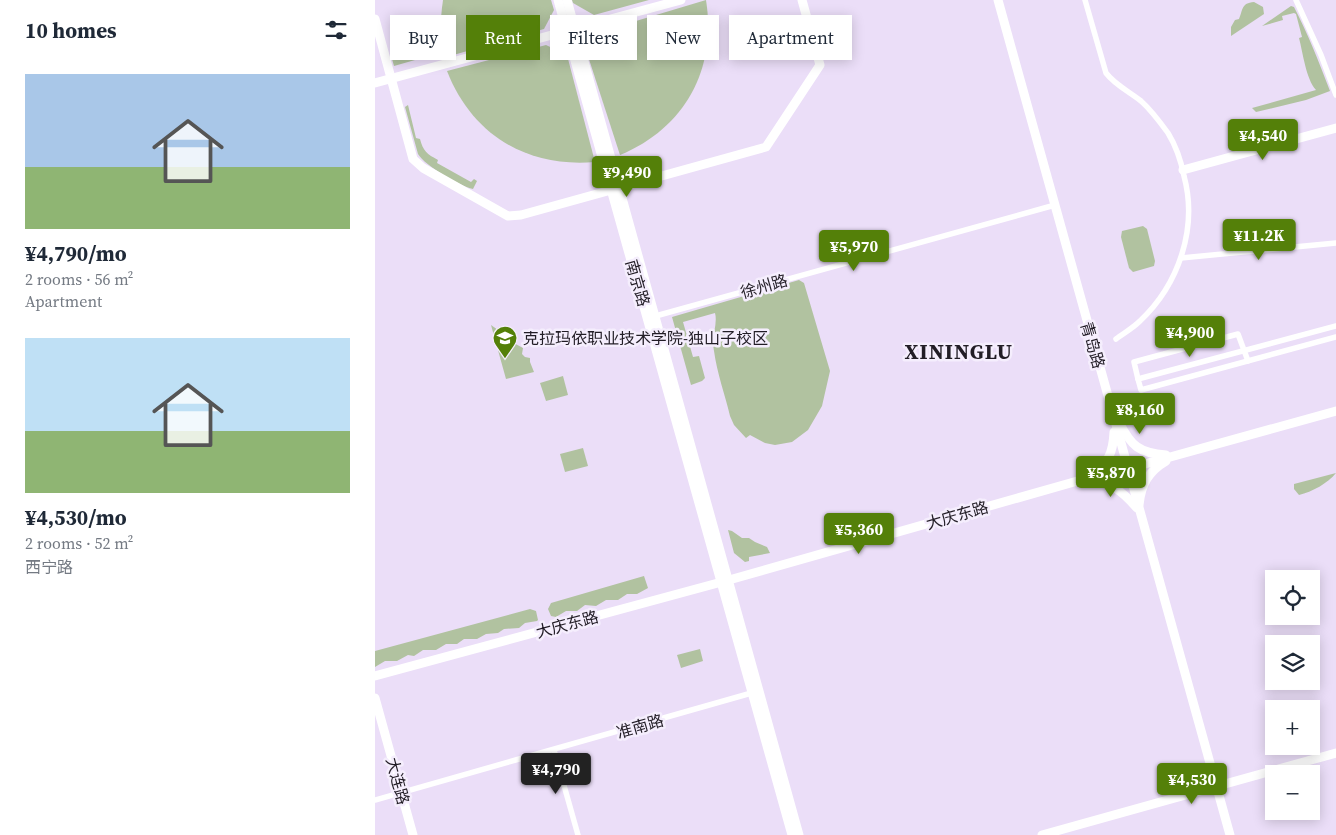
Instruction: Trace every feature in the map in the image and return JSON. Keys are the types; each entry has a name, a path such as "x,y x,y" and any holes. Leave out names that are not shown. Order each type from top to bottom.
{"street":[{"name":"南京路","path":"558,0 564,15"},
{"name":"南京路","path":"567,0 569,15"},
{"path":"626,15 681,0"},
{"path":"375,19 413,159 423,168 508,216 521,215 766,147 820,65 802,0"},
{"name":"青岛路","path":"998,0 1230,835"},
{"path":"1085,0 1106,73 1111,79 1142,102 1169,134 1183,170 1189,202 1189,222 1185,245 1168,286 1139,322 1116,339"},
{"path":"1296,0 1321,55 1336,95"},
{"path":"375,83 550,36"},
{"name":"南京路","path":"579,60 727,583 733,624 756,692"},
{"path":"1183,170 1336,128"},
{"name":"徐州路","path":"652,317 1055,205"},
{"path":"1181,258 1336,243"},
{"path":"1138,379 1336,326"},
{"path":"1315,331 1317,342"},
{"path":"1247,361 1245,350 1238,334 1133,362 1141,390 1336,337"},
{"path":"1187,366 1190,376"},
{"path":"1111,409 1129,440 1136,447 1156,454 1175,456"},
{"path":"1088,478 1107,461 1112,453 1115,430 1111,409"},
{"name":"大庆东路","path":"375,676 727,583 1088,478 1175,456 1336,410"},
{"path":"1139,510 1140,498 1148,476 1155,468 1175,456"},
{"path":"1088,478 1115,486 1139,510"},
{"path":"727,583 792,835"},
{"path":"756,692 799,835"},
{"name":"准南路","path":"375,800 756,692"},
{"name":"大连路","path":"375,698 413,835"},
{"path":"554,750 578,835"},
{"path":"1042,835 1336,753"}],"green space":[{"path":"443,0 551,0 554,10 544,29 540,30 540,15 466,15 466,51 456,54 456,15 441,15"},
{"path":"572,0 649,0 594,15 573,3"},
{"path":"706,0 707,15 656,15"},
{"path":"1254,2 1263,7 1264,14 1231,36 1231,27 1235,20 1239,19 1245,5"},
{"path":"1291,6 1294,7 1304,27 1330,91 1306,100 1256,112 1252,108 1316,90 1305,66 1299,38 1302,37 1296,14 1282,16 1283,20 1262,26"},
{"path":"647,18 647,60 704,60 701,72 679,112 662,129 643,143 620,155 589,60 637,60 637,21"},
{"path":"546,45 550,47 550,60 568,60 595,162 570,162 547,159 525,153 505,143 487,130 471,113 458,94 447,71 489,60 540,60 540,47"},
{"path":"392,60 415,60 394,66"},
{"path":"408,105 416,138 420,139 424,149 438,160 437,163 471,182 474,179 477,181 473,189 443,175 418,154 405,107"},
{"path":"1143,226 1147,229 1155,261 1154,266 1133,272 1129,268 1121,237 1122,231"},
{"path":"799,280 804,283 830,371 822,406 808,430 792,442 775,445 765,443 750,435 746,438 734,425 715,359 713,346 716,322 715,313 683,322 693,357 699,356 705,378 691,385 672,317"},
{"path":"491,325 498,330 497,334 500,338 511,339 512,342 523,348 522,354 530,358 534,372 506,379"},
{"path":"563,376 568,395 546,401 540,383"},
{"path":"583,448 588,466 565,472 560,454"},
{"path":"1336,473 1324,484 1309,492 1299,495 1294,489 1294,484"},
{"path":"728,530 742,538 749,538 767,547 770,553 749,557 749,561 745,562 734,553"},
{"path":"644,576 648,588 637,594 627,594 618,600 606,600 596,606 585,605 577,611 566,611 556,617 551,616 548,609 551,603"},
{"path":"530,609 536,611 538,620 525,623 519,628 504,629 498,633 486,634 477,639 464,639 457,644 446,644 436,650 423,650 414,656 408,655 397,661 385,661 375,667 375,651"},
{"path":"700,649 703,661 681,668 677,655"}],"place":[{"name":"克拉玛依职业技术学院-独山子校区","path":"505,359"}],"district":[{"name":"XININGLU","path":"959,352"}]}
